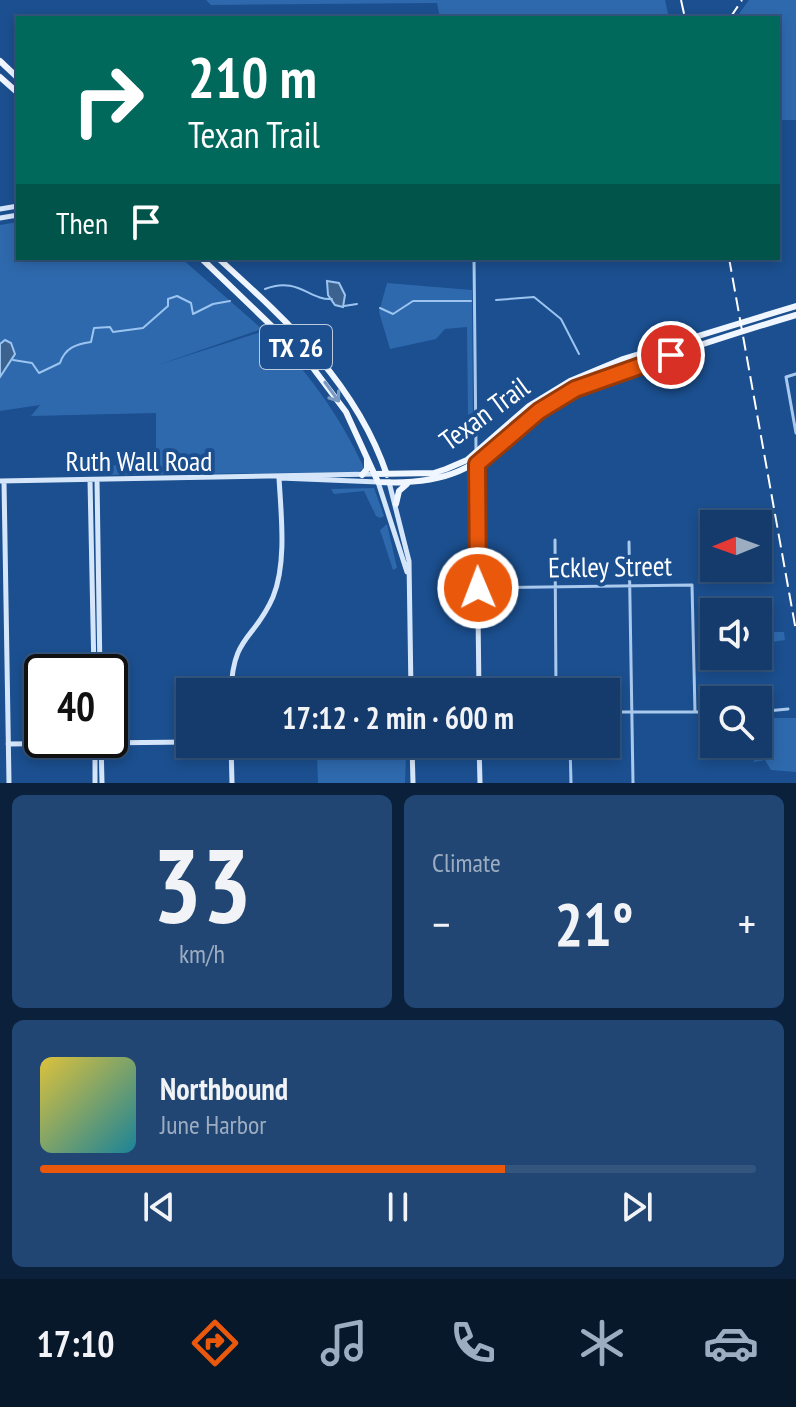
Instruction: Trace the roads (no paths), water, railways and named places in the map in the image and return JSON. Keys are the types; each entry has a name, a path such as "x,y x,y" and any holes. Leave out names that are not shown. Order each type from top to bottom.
{"main road":[{"path":"0,61 16,76"},
{"path":"0,77 16,91"},
{"name":"TX 26","path":"203,260 307,360 346,412 377,478"},
{"name":"TX 26","path":"220,260 292,326 324,361 348,395 379,454 389,468 400,474"},
{"path":"220,276 228,268"},
{"name":"Texan Trail","path":"377,478 386,474 434,473 476,453 529,406 570,381 623,359 796,306"},
{"name":"Texan Trail","path":"377,478 410,483 452,476 477,464 539,411 575,389 796,315"},
{"path":"570,381 575,389"},
{"path":"362,475 367,469 367,452"},
{"name":"TX 26","path":"379,454 389,482"},
{"path":"396,504 400,489 410,483"}],"street":[{"path":"474,260 479,678"},
{"path":"796,374 786,374 796,432"},
{"name":"Ruth Wall Road","path":"279,478 362,475 377,478"},
{"path":"233,678 237,650 269,604 276,586 279,478"},
{"path":"377,478 408,572"},
{"name":"Ruth Wall Road","path":"2,481 377,478"},
{"path":"94,480 97,654"},
{"path":"2,481 9,783"},
{"path":"389,482 405,537 411,678"},
{"path":"555,540 556,678"},
{"path":"629,542 633,783"},
{"name":"Eckley Street","path":"478,588 693,586 695,712"},
{"path":"772,711 788,709"},
{"path":"620,712 700,712"},
{"path":"128,741 176,742"},
{"path":"8,744 24,743"},
{"path":"95,783 97,758"},
{"path":"100,758 102,783"},
{"path":"231,758 232,783"},
{"path":"412,758 413,783"},
{"path":"479,758 480,783"},
{"path":"570,758 571,783"},
{"path":"0,772 8,772"}],"waterway":[{"path":"265,289 286,285 332,299"},
{"path":"13,360 32,363 39,373 60,363 72,348 91,342 94,328 110,327 113,332 143,328 168,306 168,299 177,296 191,303 193,314 213,304 230,301"},
{"path":"496,300 534,297 561,319 579,354"},
{"path":"380,308 393,314 413,301 471,301"},
{"path":"344,306 357,304"}],"railway":[{"path":"681,0 685,16"},
{"path":"731,16 742,0"},
{"path":"729,260 796,631"}]}
